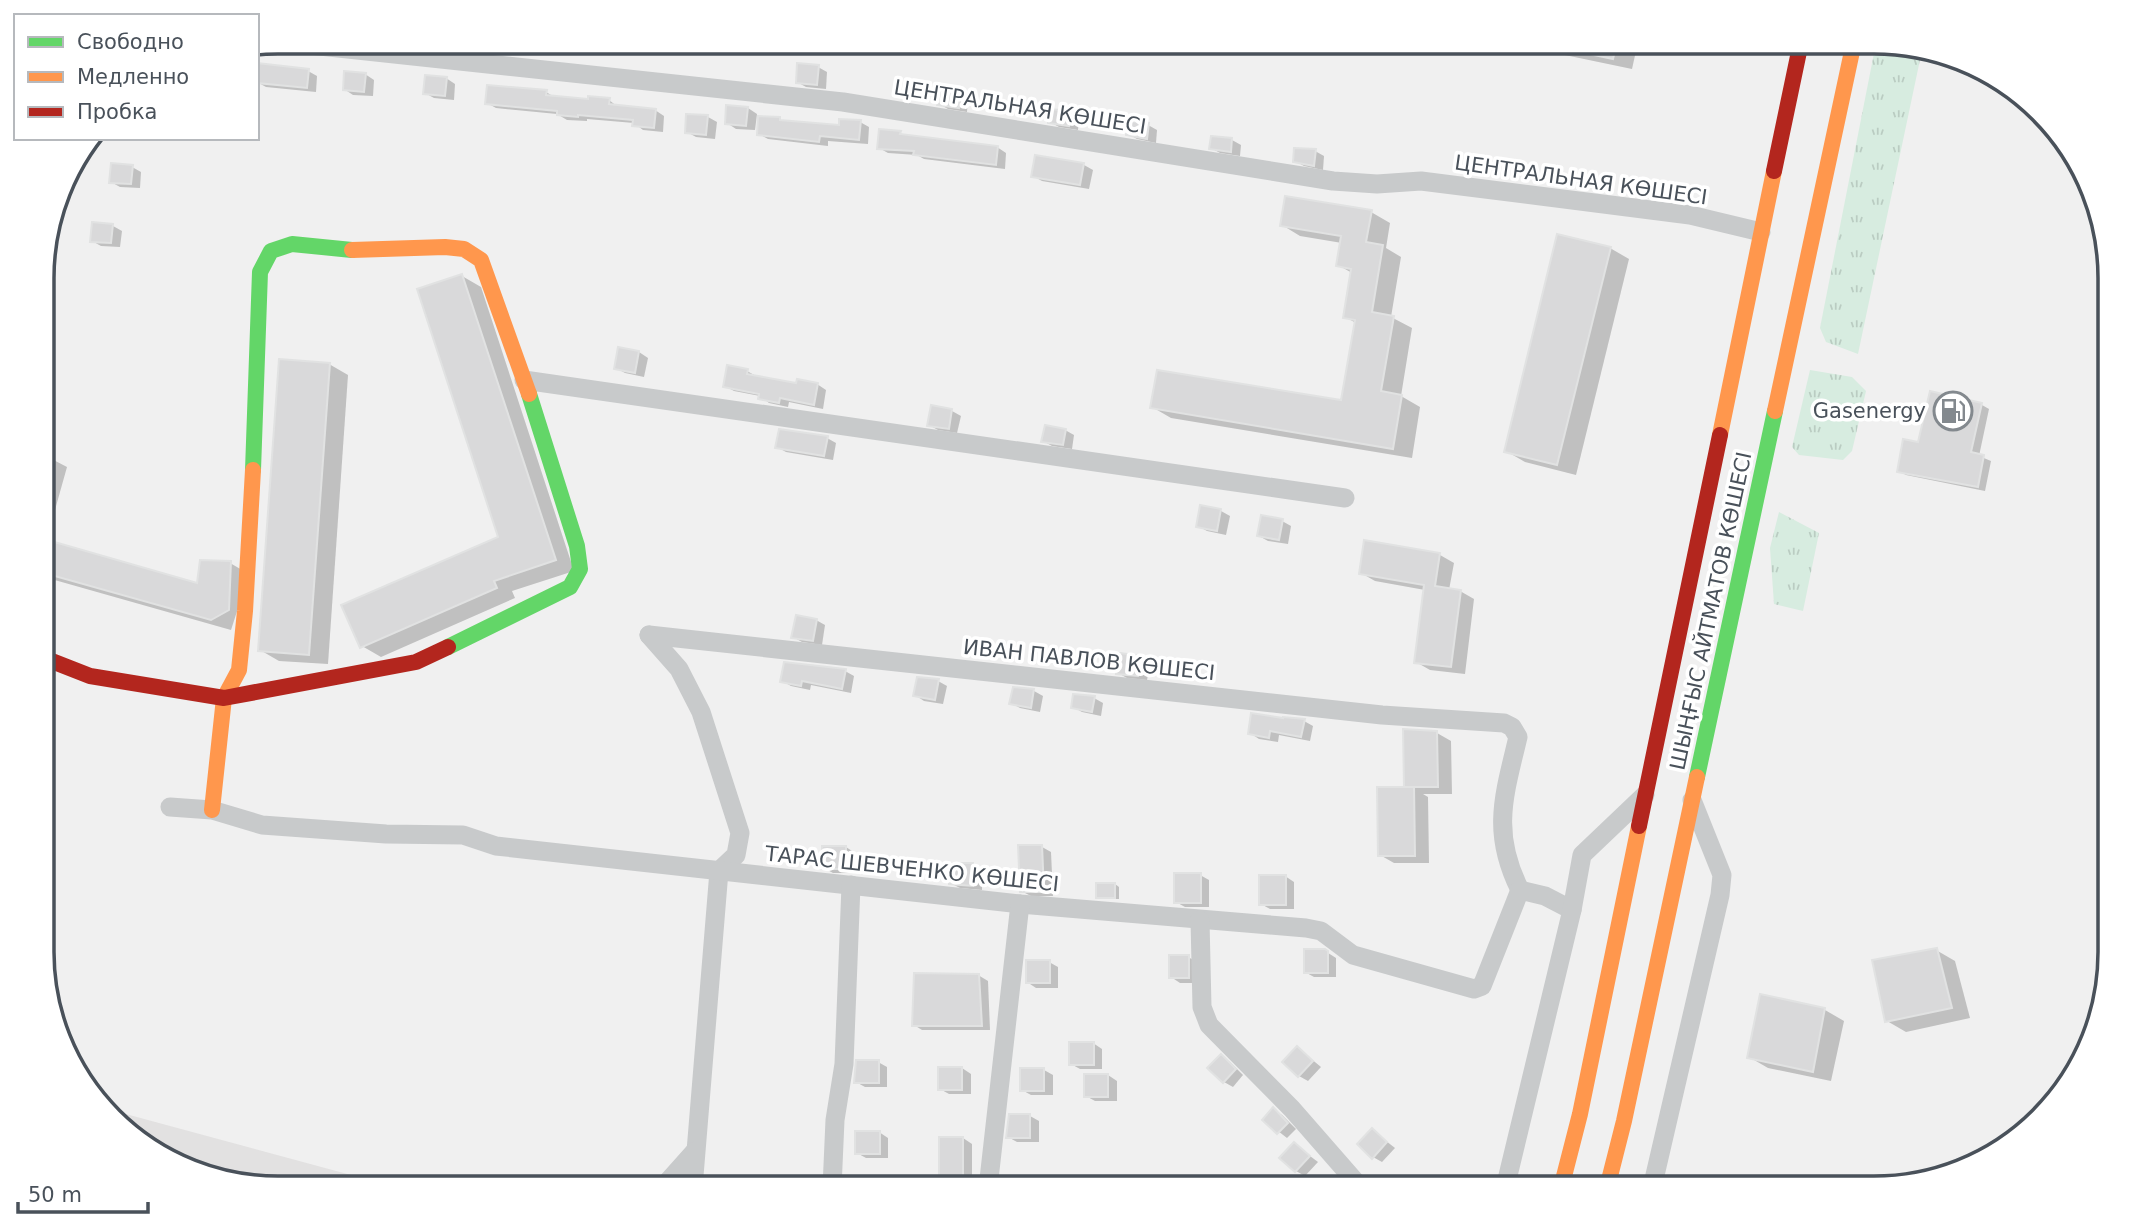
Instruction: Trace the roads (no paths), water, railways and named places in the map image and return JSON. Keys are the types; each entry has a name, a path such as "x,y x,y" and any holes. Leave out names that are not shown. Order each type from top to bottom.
{"main road":[{"name":"ШЫҢҒЫС АЙТМАТОВ КӨШЕСІ","path":"1565,1175 1580,1114 1798,54"},
{"name":"ШЫҢҒЫС АЙТМАТОВ КӨШЕСІ","path":"1610,1175 1851,54"},
{"path":"54,663 90,676 224,698 416,662 570,587 580,569 577,546 524,380 481,260 464,249 445,247 340,250 292,244 271,251 260,272 258,369 245,611 239,670 224,698 212,810"}],"street":[{"name":"ЦЕНТРАЛЬНАЯ КӨШЕСІ","path":"403,55 843,102 1333,181 1377,184 1421,181 1690,215 1761,232"},
{"path":"524,380 1345,498"},
{"name":"ИВАН ПАВЛОВ КӨШЕСІ","path":"719,871 736,855 740,833 701,712 679,669 649,635 1382,715 1504,723 1512,727 1518,737 1502,805 1503,843 1508,867 1520,890"},
{"path":"1508,1175 1572,910 1582,855 1645,795"},
{"path":"1655,1175 1720,895 1722,875 1692,800"},
{"name":"ТАРАС ШЕВЧЕНКО КӨШЕСІ","path":"170,807 212,810 262,825 386,834 463,835 496,846 719,871 1020,904 1306,928 1321,932 1353,955 1474,989 1482,986 1520,890"},
{"path":"694,1176 719,871"},
{"path":"833,1176 835,1120 844,1064 851,885"},
{"path":"1520,890 1545,896 1572,910"},
{"path":"989,1176 1020,904"},
{"path":"1200,920 1202,1007 1209,1025 1293,1109 1351,1175"},
{"path":"673,1176 695,1151"}],"place":[{"name":"Gasenergy","path":"1953,411"}]}
